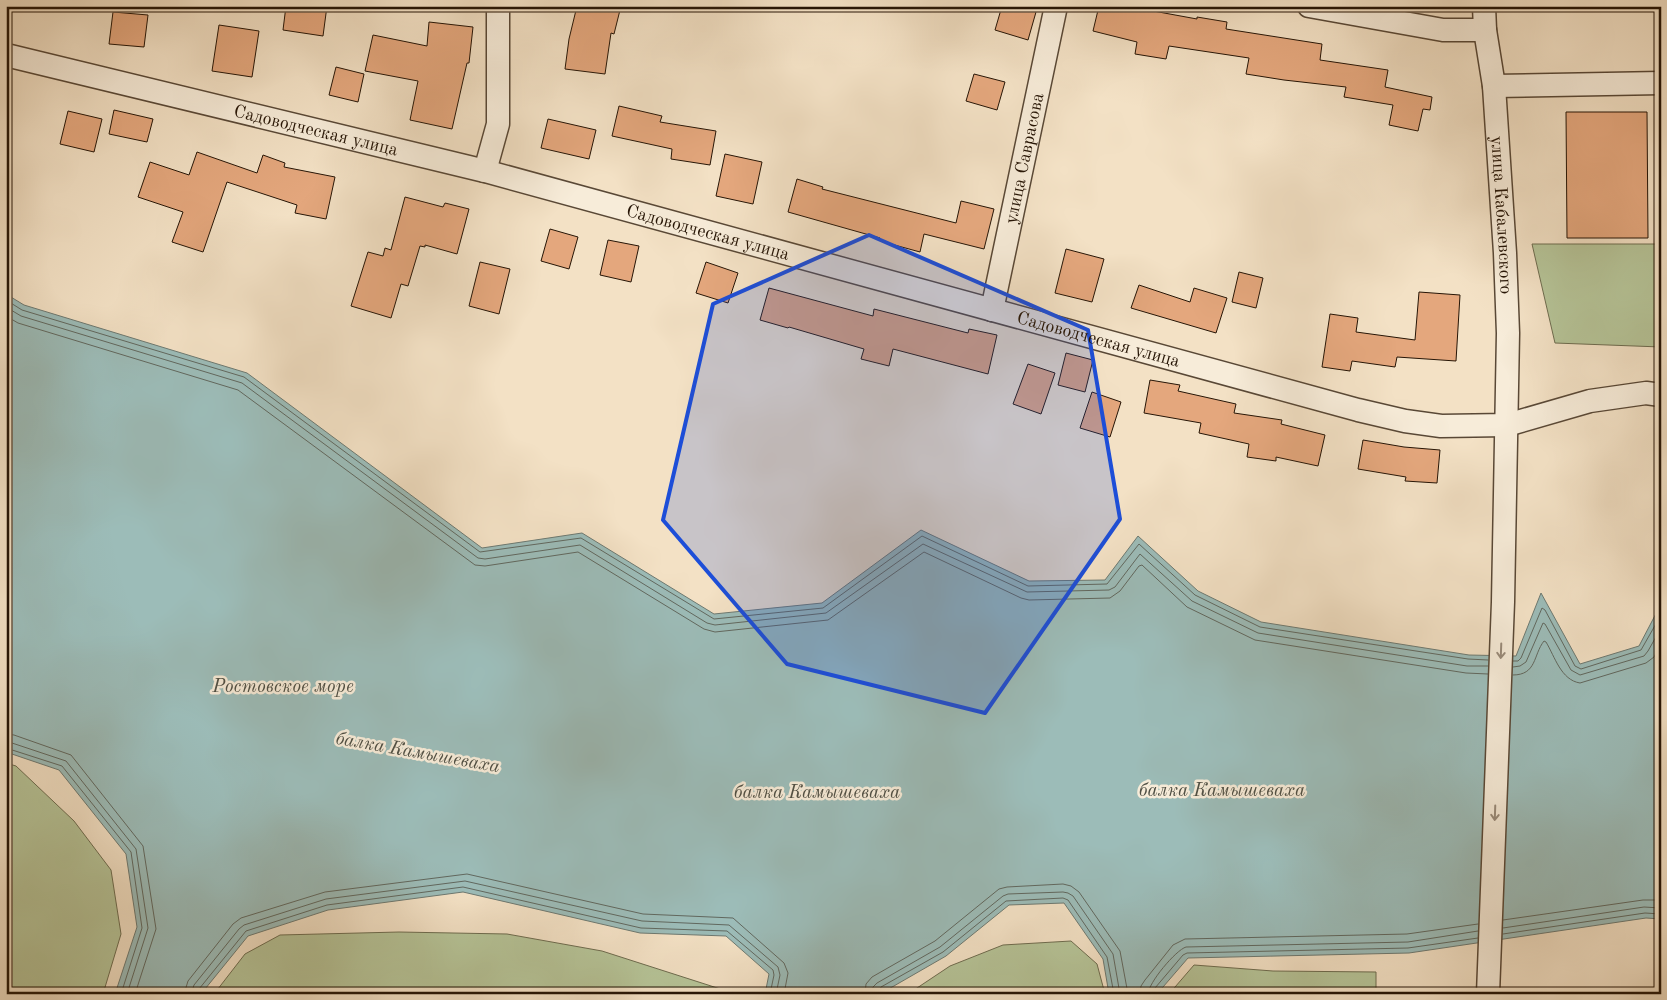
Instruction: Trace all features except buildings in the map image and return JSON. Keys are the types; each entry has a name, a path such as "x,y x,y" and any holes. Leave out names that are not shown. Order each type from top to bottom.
{"street":[{"path":"485,171 498,124 498,6"},
{"name":"улица Саврасова","path":"992,310 1056,6"},
{"path":"1309,6 1443,30 1486,30"},
{"name":"улица Кабалевского","path":"1484,6 1494,86 1508,323 1503,602 1488,990"},
{"name":"Садоводческая улица","path":"6,55 485,171 1358,410 1405,421 1441,426 1507,425 1590,401 1646,393 1661,395"},
{"path":"1494,86 1517,84 1661,83"}],"highlighted area":[{"path":"869,235 1088,330 1120,519 985,713 787,664 663,520 713,304"}],"green space":[{"path":"1532,244 1661,244 1661,347 1555,343"},
{"path":"6,763 16,766 74,821 111,870 121,934 103,994 6,994"},
{"path":"399,932 507,934 602,951 736,994 214,994 245,954 280,935"},
{"path":"1071,941 1097,964 1105,994 908,994 950,966 1003,945"},
{"path":"1194,965 1273,971 1376,972 1376,994 1169,994"}],"water":[{"name":"Ростовское море","path":"6,294 24,305 247,373 482,548 582,533 714,614 822,603 921,530 1029,581 1105,580 1138,536 1198,591 1261,622 1469,655 1516,656 1541,593 1580,664 1639,646 1661,604 1661,919 1646,918 1409,953 1188,958 1157,994 1109,994 1103,959 1064,903 1009,905 946,956 880,994 765,994 769,974 726,936 640,933 463,892 328,910 248,936 201,994 115,994 137,927 126,854 59,770 6,752"}],"water label":[{"name":"балка Камышеваха","path":"418,751"},
{"name":"балка Камышеваха","path":"1222,789"},
{"name":"балка Камышеваха","path":"817,791"}]}
